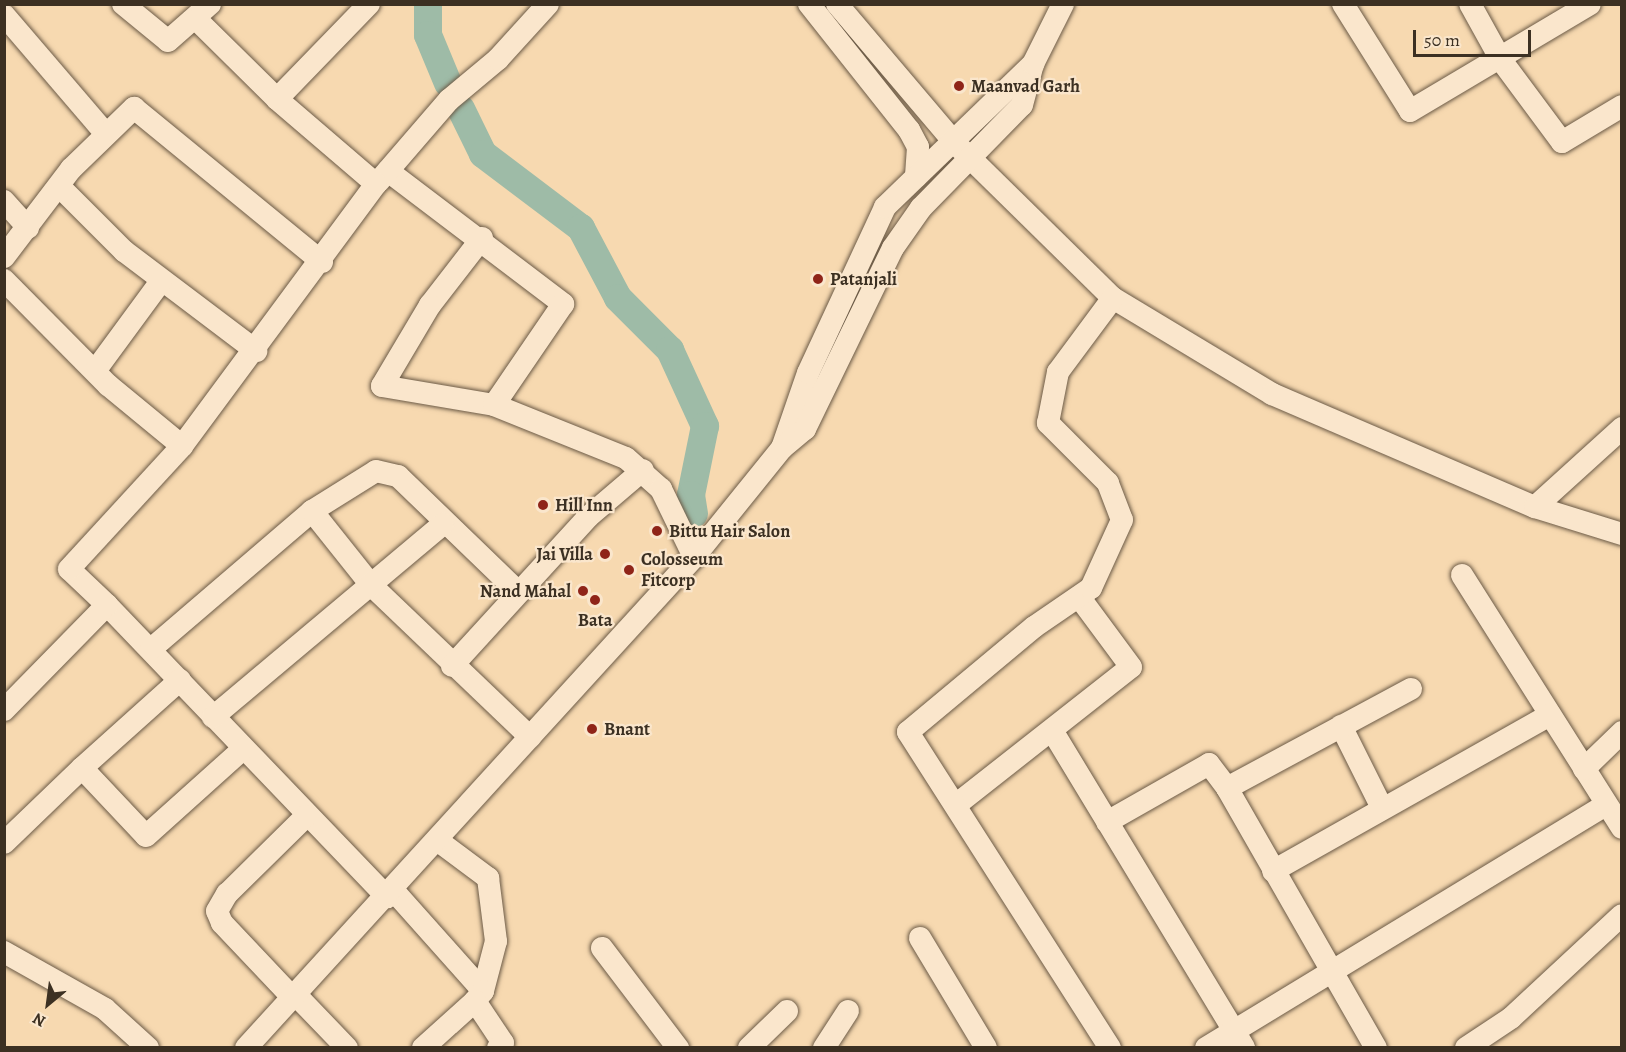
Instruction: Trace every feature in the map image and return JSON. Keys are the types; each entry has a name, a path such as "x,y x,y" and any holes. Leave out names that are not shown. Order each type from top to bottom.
{"street":[{"path":"123,4 163,40 176,38 203,12 277,99 382,178 482,238 563,304 494,405"},
{"path":"277,99 369,4"},
{"path":"503,1046 479,996 390,893 306,816 152,649 69,569 182,446 256,351 382,178 449,100 498,59 548,4"},
{"path":"809,4 909,130 918,147 916,177"},
{"path":"837,4 955,143 1113,298 1272,394 1535,507 1622,534"},
{"path":"246,1047 390,893 694,557 782,448 810,421 880,271 908,225 1022,105 1033,64 1063,4"},
{"path":"1343,4 1410,111 1501,60 1590,4"},
{"path":"1470,4 1501,60 1562,142 1622,106"},
{"path":"4,15 105,133"},
{"path":"782,448 808,373 877,220 916,177 955,143 1033,64"},
{"path":"4,257 62,189 71,170 105,133 126,111 141,110 187,154 322,262"},
{"path":"62,189 107,237 161,281 256,351"},
{"path":"4,201 28,228"},
{"path":"482,238 419,321 382,386 494,405 615,452 643,471 664,495 694,557"},
{"path":"4,280 95,371 182,446"},
{"path":"95,371 161,281"},
{"path":"1110,1047 957,804 908,732 1034,627 1080,598 1091,588 1122,520 1107,483 1048,423 1058,372 1113,298"},
{"path":"1535,507 1622,428"},
{"path":"152,649 312,512 384,471 402,480 443,524 518,592"},
{"path":"452,666 588,517 643,471"},
{"path":"312,512 371,585 452,666 530,737"},
{"path":"213,717 443,524"},
{"path":"1462,575 1622,828"},
{"path":"957,804 1053,732 1131,667 1080,598"},
{"path":"4,710 107,605"},
{"path":"4,843 82,768 180,680"},
{"path":"1227,788 1412,689"},
{"path":"1273,871 1550,715"},
{"path":"1341,726 1382,808"},
{"path":"1053,732 1238,1039"},
{"path":"1584,769 1622,732"},
{"path":"82,768 146,836 243,749"},
{"path":"1107,822 1209,764 1227,788 1376,1047"},
{"path":"1206,1047 1238,1039 1334,973 1606,805"},
{"path":"306,816 227,894 217,911 222,923 347,1047"},
{"path":"423,1047 479,996 496,941 488,878 437,840"},
{"path":"1466,1047 1510,1018 1622,915"},
{"path":"920,938 986,1047"},
{"path":"602,948 678,1047"},
{"path":"4,952 105,1009 148,1047"},
{"path":"749,1047 788,1011"},
{"path":"824,1047 848,1011"}],"waterway":[{"path":"428,4 428,35 448,83"},
{"path":"461,109 483,154 581,228 618,298 670,350 705,426 691,495 694,514"}],"place":[{"name":"Maanvad Garh","path":"959,86"},
{"name":"Patanjali","path":"818,279"},
{"name":"Hill Inn","path":"543,505"},
{"name":"Bittu Hair Salon","path":"657,531"},
{"name":"Jai Villa","path":"605,554"},
{"name":"Colosseum Fitcorp","path":"629,570"},
{"name":"Nand Mahal","path":"583,591"},
{"name":"Bata","path":"595,600"},
{"name":"Bnant","path":"592,729"}]}
